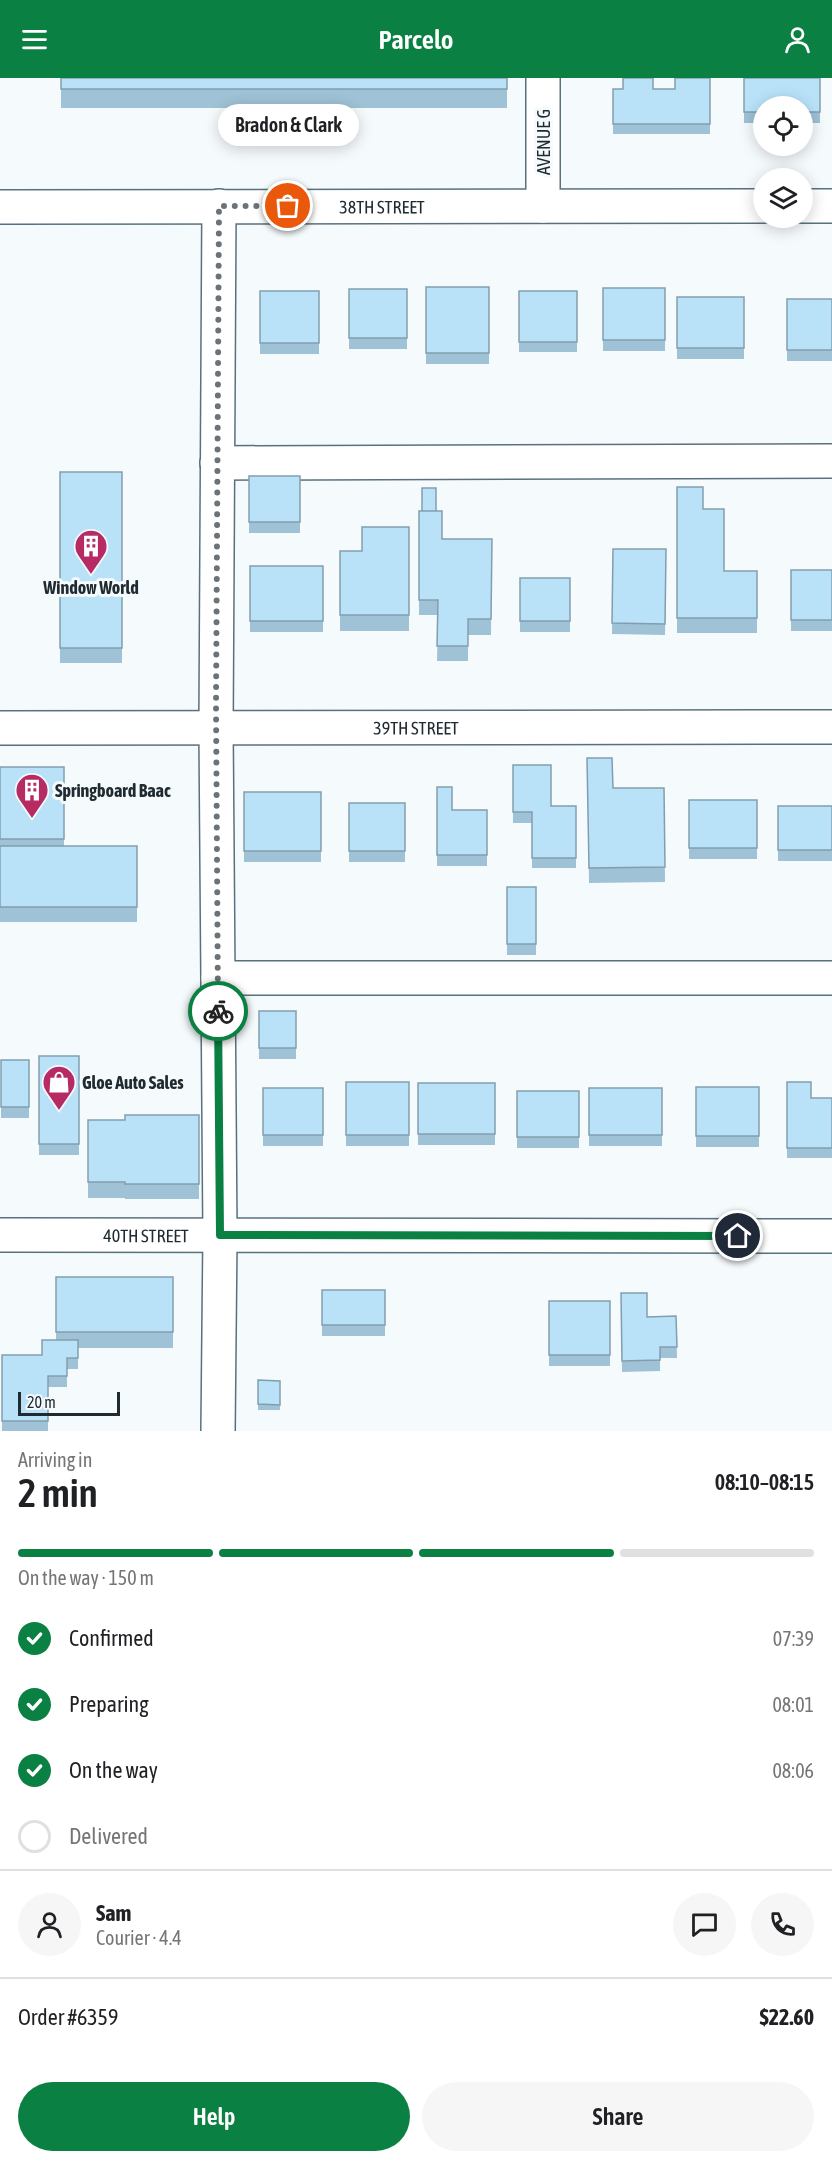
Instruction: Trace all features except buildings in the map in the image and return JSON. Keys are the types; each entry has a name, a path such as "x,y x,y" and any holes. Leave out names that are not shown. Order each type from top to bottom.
{"street":[{"name":"AVENUE G","path":"543,78 543,206"},
{"path":"218,1431 220,1235 216,728 219,206"},
{"name":"38TH STREET","path":"0,207 753,206"},
{"path":"813,206 832,206"},
{"path":"217,463 832,461"},
{"name":"39TH STREET","path":"0,728 832,727"},
{"path":"218,978 832,978"},
{"name":"40TH STREET","path":"0,1235 832,1236"}],"way so far":[{"path":"218,1011 216,706 219,206 288,206"}],"place":[{"name":"Bradon & Clark","path":"288,206"},
{"name":"Window World","path":"91,575"},
{"name":"Springboard Baac","path":"32,819"},
{"name":"Gloe Auto Sales","path":"59,1111"}],"route":[{"path":"218,1011 220,1235 738,1236"}]}
